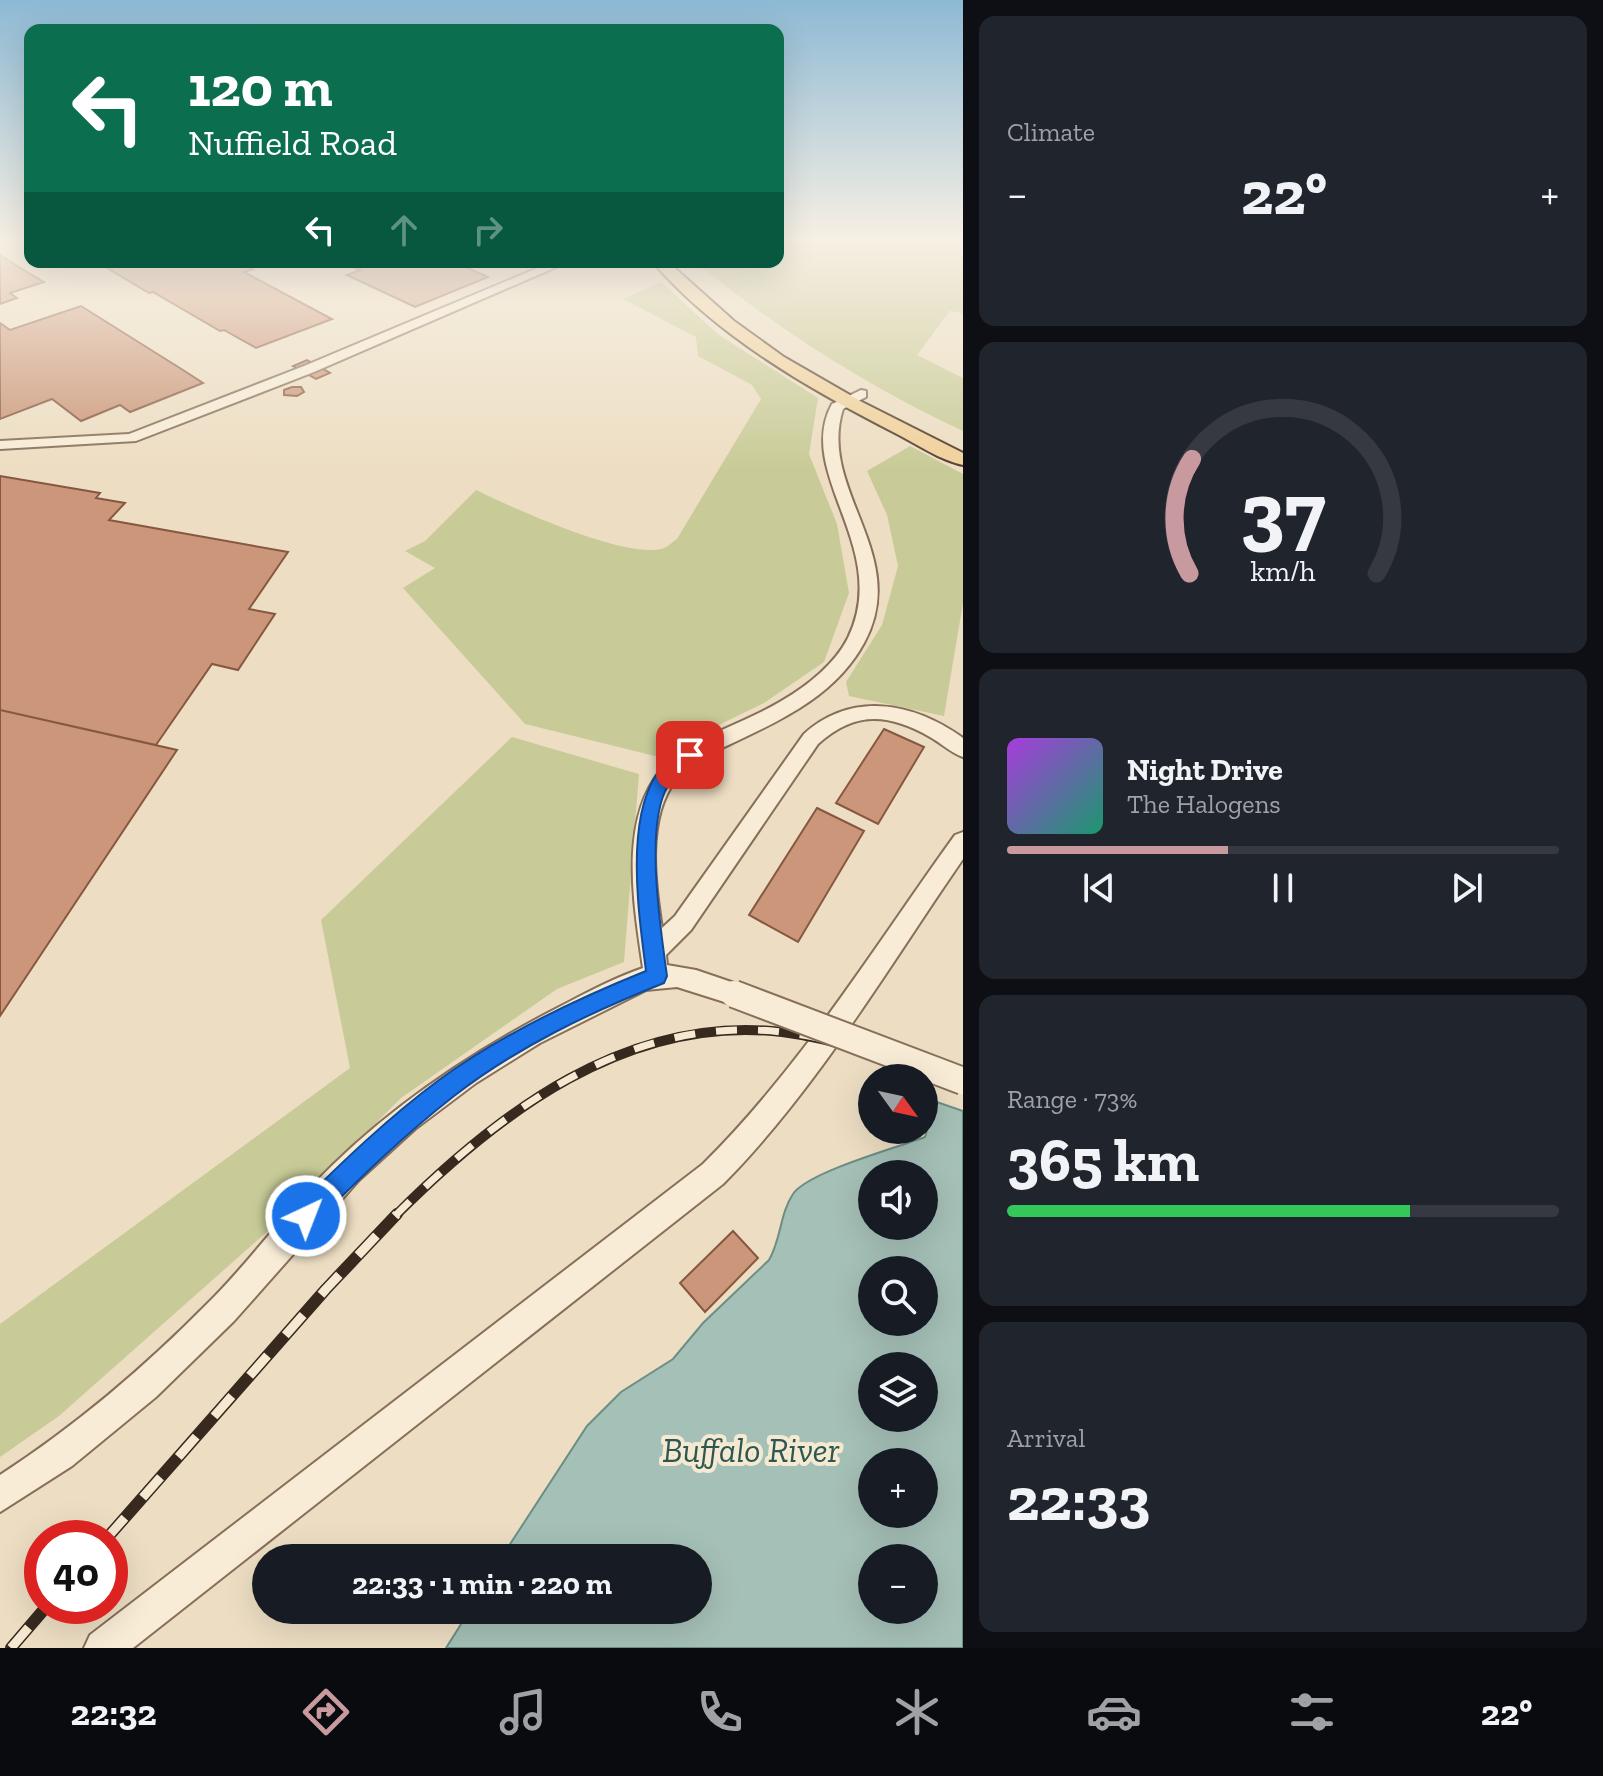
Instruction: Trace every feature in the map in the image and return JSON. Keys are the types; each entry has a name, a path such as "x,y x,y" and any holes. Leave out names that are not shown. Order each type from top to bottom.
{"main road":[{"path":"723,316 754,343 963,460"},
{"path":"745,316 853,397"},
{"path":"896,420 963,444"}],"street":[{"path":"0,445 131,438 309,369 435,316"},
{"path":"655,964 646,895 645,854 652,804 658,786 674,766 690,755 746,731 800,700 839,665 860,633 868,599 867,564 829,445 834,413 853,397"},
{"path":"0,1495 33,1474 154,1377 223,1310 322,1197 428,1103 543,1028 597,1000 655,964 801,752 835,720 847,715 877,713 898,716 931,727 963,749"},
{"path":"103,1648 713,1174 747,1140 805,1066 963,841"},
{"path":"655,964 675,976 734,994 963,1081"}],"green space":[{"path":"655,316 698,316 719,335 818,398 809,454 837,524 849,593 824,662 764,703 655,756 525,724 403,588 435,568 405,551 425,541 476,490 568,530 621,546 661,549 677,539 761,399 752,385 698,356 696,337"},
{"path":"767,316 946,316 917,355 963,378 963,431 892,395 824,355"},
{"path":"910,446 963,474 963,603 944,716 849,696 846,682 882,625 898,566 887,515 867,471"},
{"path":"512,737 639,774 624,962 557,989 401,1098 269,1230 59,1416 0,1457 0,1324 350,1068 321,920"}],"water":[{"name":"Buffalo River","path":"938,1102 963,1111 963,1648 446,1648 461,1624 712,1624 712,1544 510,1544 587,1426 621,1392 673,1359 703,1323 769,1260 793,1194 816,1177 834,1169 858,1160 904,1144 938,1144"}],"building":[{"path":"52,316 97,316 203,383 130,412 120,405 81,421 52,399 0,419 0,323 10,330"},
{"path":"194,316 326,316 332,319 256,348 224,330 220,331"},
{"path":"307,360 330,373 316,379 293,366"},
{"path":"301,387 304,392 297,396 284,395 284,390"},
{"path":"0,476 100,493 96,498 125,503 109,520 288,552 249,609 275,614 238,670 212,664 156,745 0,710"},
{"path":"0,710 177,750 0,1016"},
{"path":"884,729 924,747 878,824 836,803"},
{"path":"817,808 864,831 798,942 749,915"},
{"path":"733,1231 758,1258 705,1312 680,1283"}],"railway":[{"path":"396,1215 477,1141 522,1108 569,1079 619,1055 671,1039 725,1031 782,1032 874,1053 963,1085"},
{"path":"123,1520 326,1289 396,1215"},
{"path":"11,1648 32,1624"}],"route":[{"path":"306,1216 362,1158 448,1087 543,1028 597,1000 657,976 646,895 648,826 658,786 674,766 690,755"}]}
